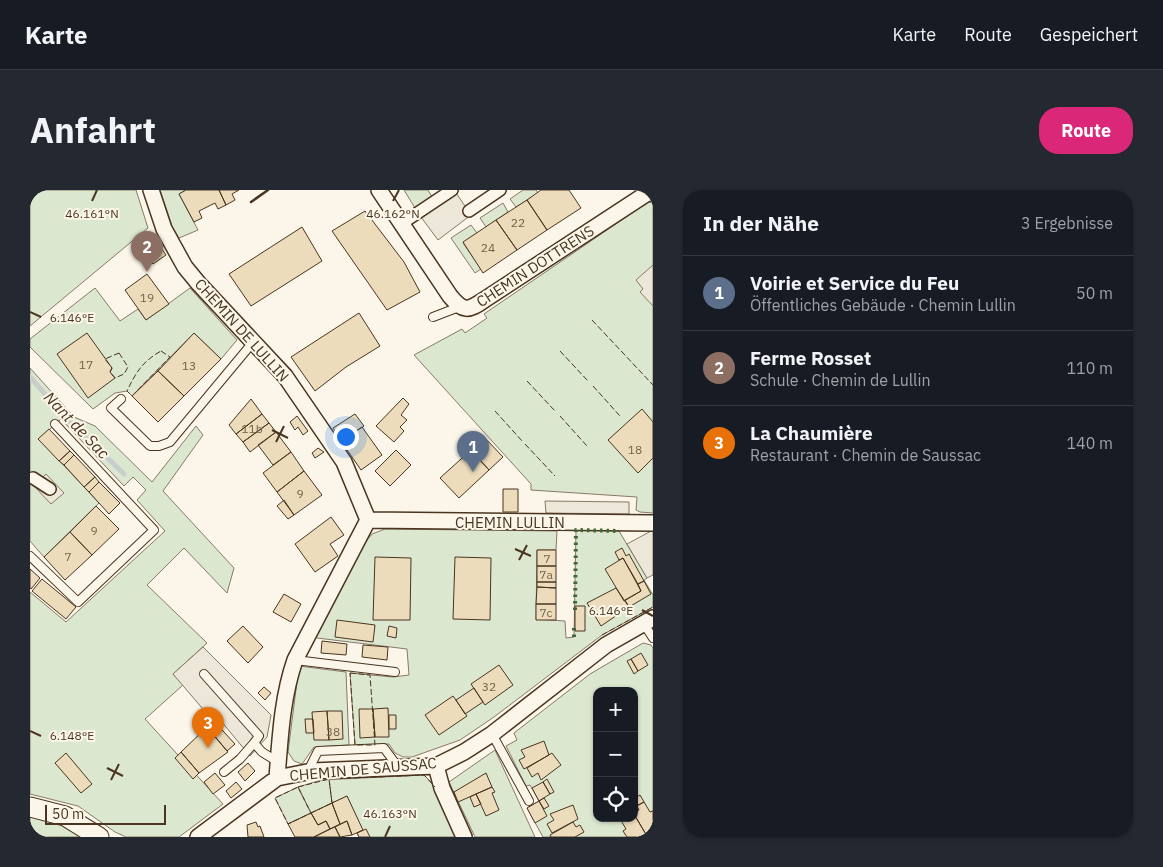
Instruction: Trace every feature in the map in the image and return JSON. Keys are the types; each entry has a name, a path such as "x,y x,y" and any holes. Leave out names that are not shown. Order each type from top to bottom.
{"street":[{"name":"CHEMIN DE LULLIN","path":"151,190 164,229 186,267 198,284 254,341 285,376 344,462 368,520"},
{"name":"CHEMIN DOTTRENS","path":"380,190 401,224 459,307 466,308 475,306 646,194 653,192"},
{"path":"401,224 452,190"},
{"path":"469,211 500,190"},
{"path":"31,478 50,488"},
{"path":"277,778 290,675 295,660 368,520"},
{"name":"CHEMIN LULLIN","path":"368,520 653,523"},
{"name":"CHEMIN DE SAUSSAC","path":"198,837 277,778 312,771 436,766 464,752 492,734 600,649 648,621"},
{"path":"436,766 442,788 464,837"},
{"path":"30,807 65,816 98,837"}],"lane":[{"path":"433,316 459,307"},
{"path":"120,399 111,408 150,446 159,446 170,442 254,341"},
{"path":"30,556 78,602 154,530 55,424"},
{"path":"648,621 653,638"},
{"path":"295,660 395,672"},
{"path":"204,674 258,736 240,759 224,772"},
{"path":"492,734 529,802"},
{"path":"254,743 262,752 278,762"}],"green space":[{"path":"30,190 136,190 148,228 30,326"},
{"path":"160,190 186,190 179,194 198,230 179,238 172,226"},
{"path":"404,190 428,190 432,197 415,208"},
{"path":"523,190 536,190 538,193 516,207 510,199"},
{"path":"648,202 653,203 653,513 636,510 637,497 531,490 531,484 414,355 462,329 465,333 487,318 484,314"},
{"path":"503,203 508,212 486,227 480,218"},
{"path":"471,225 477,233 463,243 481,269 475,273 451,238"},
{"path":"95,288 120,321 138,309 146,320 190,288 237,340 221,359 194,333 132,396 127,391 115,393 93,409 30,347 30,339"},
{"path":"30,368 74,417 95,426 152,482 196,426 203,435 163,491 234,568 227,593 184,548 147,585 207,643 173,674 183,685 145,719 223,804 179,837 126,837 115,832 78,806 30,794 30,592 66,622 165,531 137,500 146,490 133,477 124,486 61,419 39,439 99,503 44,557 30,541"},
{"path":"385,529 557,531 556,550 537,550 536,619 565,621 566,638 574,637 576,530 619,531 647,578 644,580 653,595 653,607 602,635 494,717 460,740 412,757 403,757 395,753 389,744 355,745 350,673 393,677 409,675 407,649 317,638 314,635 363,545 372,534"},
{"path":"643,643 651,645 653,648 653,837 543,837 527,808 539,801 530,785 526,786 506,746 517,740 514,733 590,674"},
{"path":"299,666 346,672 349,745 314,747 302,764 294,761 288,752"},
{"path":"495,750 535,837 475,837 449,782"},
{"path":"424,775 434,785 458,837 359,837 357,833 362,830 347,796 288,824 275,798 298,787 321,780"},
{"path":"30,817 58,823 83,837 30,837"}],"shaded area":[{"path":"454,190 471,215 438,240 418,213"},
{"path":"653,265 653,306 640,292 643,289 636,280"},
{"path":"46,474 64,493 51,504 34,486"},
{"path":"545,501 629,502 629,514 546,513"},
{"path":"653,530 653,575 647,578 627,544"},
{"path":"203,647 271,715 267,737 250,756 216,715 208,715 173,674"}],"building":[{"path":"186,190 219,190 226,205 218,209 215,203 199,211 202,218 194,222 179,194"},
{"path":"219,190 239,190 232,194 235,200 226,205"},
{"path":"541,190 569,190 581,208 547,230 527,200"},
{"path":"527,200 547,230 517,250 496,220"},
{"path":"365,211 404,262 420,292 387,310 332,231"},
{"path":"496,220 517,250 483,273 463,242"},
{"path":"302,227 322,261 251,306 229,274"},
{"path":"157,242 166,255 153,264 144,251"},
{"path":"147,274 169,304 146,320 125,290"},
{"path":"359,313 380,346 346,367 315,391 291,357"},
{"path":"87,333 112,368 110,372 115,378 88,398 57,354"},
{"path":"194,333 221,359 184,396 158,371"},
{"path":"158,371 184,396 158,422 132,396"},
{"path":"403,398 409,404 401,415 407,420 400,427 404,431 394,442 376,426"},
{"path":"251,399 262,414 236,434 229,425"},
{"path":"642,409 653,422 653,458 638,473 608,440"},
{"path":"262,414 269,423 243,442 236,434"},
{"path":"355,414 364,426 341,441 333,428"},
{"path":"297,416 308,431 303,435 298,427 295,430 290,422"},
{"path":"269,423 276,432 250,452 243,442"},
{"path":"362,427 382,455 361,470 341,441"},
{"path":"49,429 70,451 59,461 38,439"},
{"path":"276,432 291,452 273,465 258,445"},
{"path":"484,437 503,457 489,470 471,450"},
{"path":"318,448 324,452 315,458 312,453"},
{"path":"396,450 411,465 390,486 375,471"},
{"path":"471,450 489,470 459,498 440,478"},
{"path":"70,451 74,455 64,465 59,461"},
{"path":"291,452 304,471 277,492 263,473"},
{"path":"74,455 95,477 84,487 64,465"},
{"path":"304,471 322,495 294,515 277,492"},
{"path":"95,477 99,482 89,492 84,487"},
{"path":"99,482 120,503 109,514 89,492"},
{"path":"503,489 518,489 518,512 503,512"},
{"path":"284,500 294,515 288,519 277,506"},
{"path":"96,506 119,529 92,555 70,532"},
{"path":"331,517 344,535 330,544 338,556 315,572 295,544"},
{"path":"70,532 92,555 65,580 44,557"},
{"path":"622,548 626,556 629,554 644,581 638,584 623,558 619,560 615,552"},
{"path":"537,550 556,550 556,566 537,566"},
{"path":"375,557 411,558 410,620 373,620"},
{"path":"455,557 491,558 490,620 453,619"},
{"path":"623,558 641,591 624,601 605,569"},
{"path":"537,566 556,566 556,582 537,582"},
{"path":"30,569 40,578 31,589 30,588"},
{"path":"42,579 76,607 66,619 32,591"},
{"path":"644,581 651,594 629,607 625,600 641,591 638,584"},
{"path":"537,582 556,582 556,588 537,587"},
{"path":"537,587 556,588 556,604 536,604"},
{"path":"616,588 629,607 601,626 587,603"},
{"path":"284,594 301,604 291,622 273,612"},
{"path":"536,604 556,604 556,620 536,620"},
{"path":"575,606 585,606 585,631 575,631"},
{"path":"337,620 375,625 373,642 335,637"},
{"path":"243,626 263,647 248,663 227,641"},
{"path":"389,626 397,628 396,638 387,636"},
{"path":"322,641 347,644 346,655 321,653"},
{"path":"363,645 388,647 387,660 362,657"},
{"path":"641,653 648,665 638,671 631,659"},
{"path":"631,659 638,671 634,674 627,661"},
{"path":"499,665 513,685 485,705 471,684"},
{"path":"264,687 271,693 265,700 258,693"},
{"path":"474,688 483,702 465,714 456,700"},
{"path":"453,696 467,716 439,735 425,715"},
{"path":"388,708 389,737 375,737 373,709"},
{"path":"359,709 373,709 375,737 360,738"},
{"path":"327,711 342,711 343,739 329,740"},
{"path":"327,711 329,740 314,740 312,712"},
{"path":"389,715 396,715 396,729 389,729"},
{"path":"212,719 235,744 227,751 205,725"},
{"path":"305,719 313,719 314,733 306,733"},
{"path":"207,727 228,752 199,773 181,752"},
{"path":"544,741 549,755 524,769 519,760 525,757 521,750"},
{"path":"181,752 199,773 193,779 175,758"},
{"path":"66,753 92,784 81,793 55,763"},
{"path":"552,753 561,765 541,780 538,773 532,777 527,768"},
{"path":"248,763 255,771 245,781 238,772"},
{"path":"215,773 225,785 213,794 204,782"},
{"path":"486,773 492,787 458,802 454,792"},
{"path":"547,779 554,792 550,794 543,782"},
{"path":"236,782 242,789 231,798 226,791"},
{"path":"543,782 550,794 539,801 532,788"},
{"path":"492,787 495,792 492,793 499,810 486,816 476,794"},
{"path":"476,794 481,804 474,807 470,797"},
{"path":"640,795 644,802 638,805 638,796"},
{"path":"347,796 363,830 352,835 347,821 340,824 332,803"},
{"path":"544,798 549,806 544,809 539,801"},
{"path":"539,801 547,816 535,823 527,808"},
{"path":"644,802 650,812 653,811 653,833 647,836 638,821 638,805"},
{"path":"332,803 340,824 330,829 326,821 318,825 311,813"},
{"path":"573,805 578,819 552,833 547,824 554,820 550,814"},
{"path":"311,813 318,825 326,821 330,829 314,837 295,837 288,824"},
{"path":"347,821 352,835 340,837 335,827"},
{"path":"638,821 647,837 627,837 623,831 626,829 622,822"},
{"path":"256,822 258,827 260,826 264,837 248,837 247,825"},
{"path":"573,822 576,827 580,825 584,832 575,837 551,837 550,835"},
{"path":"335,827 340,837 314,837 330,829"},
{"path":"366,829 370,837 359,837 357,833"}],"waterway":[{"name":"Nant de Sac","path":"30,377 67,419 124,474"}],"hedge":[{"path":"575,610 576,530 619,531"},
{"path":"574,627 574,637"}],"fence":[{"path":"592,320 653,385"},
{"path":"161,351 170,357 132,396 127,391 137,373 149,359 161,351"},
{"path":"560,351 588,381"},
{"path":"119,353 128,367 124,374 115,378 110,372 112,368 105,359 119,353"},
{"path":"527,381 555,411"},
{"path":"593,386 620,416"},
{"path":"495,411 523,442"},
{"path":"560,416 587,446"},
{"path":"525,444 555,476"},
{"path":"602,635 653,607"},
{"path":"350,673 370,675 375,745 355,745 350,673"},
{"path":"334,802 332,803 329,779 424,775 435,787"},
{"path":"329,779 332,803 311,813 298,787 329,779"},
{"path":"298,787 311,813 288,824 275,798 298,787"}],"wall":[{"path":"251,202 268,190"}],"place":[{"name":"Ferme Rosset","path":"147,272"},
{"name":"Voirie et Service du Feu","path":"473,472"},
{"name":"La Chaumière","path":"208,748"}]}
